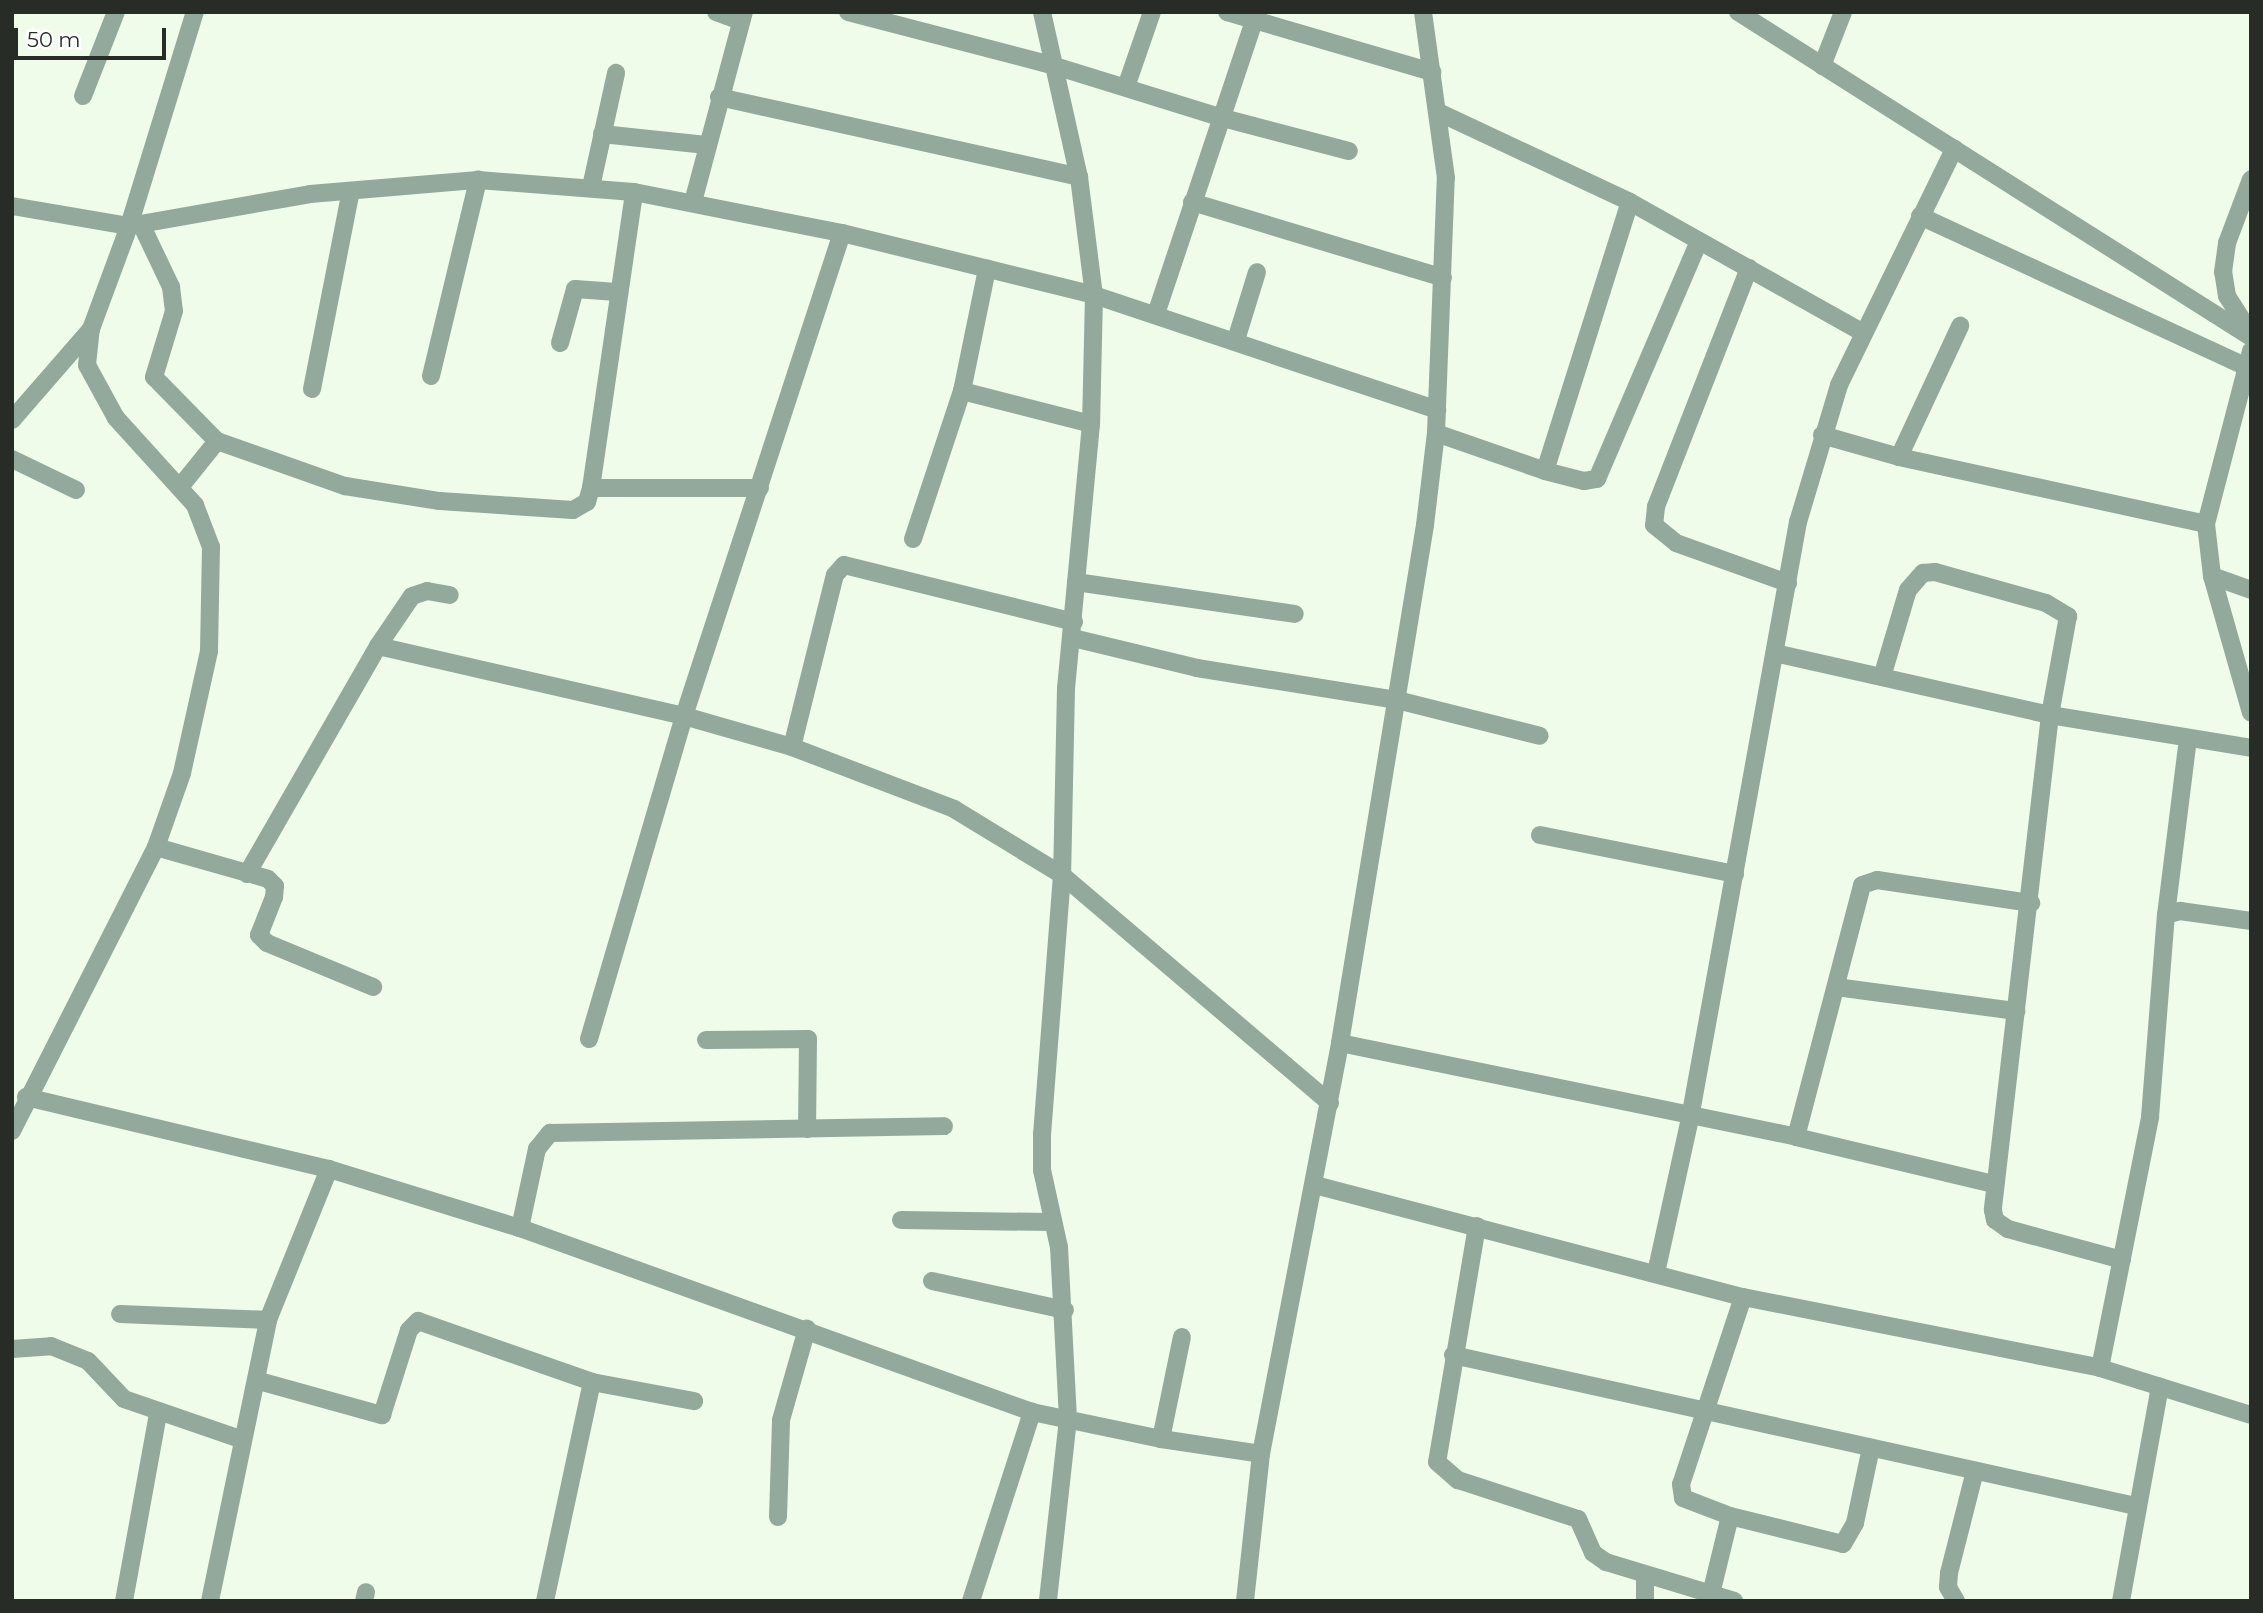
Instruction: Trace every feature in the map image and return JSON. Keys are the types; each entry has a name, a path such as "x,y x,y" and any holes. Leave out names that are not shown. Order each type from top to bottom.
{"street":[{"path":"83,96 116,12"},
{"path":"12,1131 26,1097 156,847 182,773 209,651 213,605 211,547 195,505 116,418 97,389 87,365 91,329 135,225 195,12"},
{"path":"693,202 742,17 716,12"},
{"path":"848,12 894,18 1223,118 1349,151"},
{"path":"1042,12 1079,177 1094,295 1091,424 1066,688 1062,875 1042,1134 1042,1170 1065,1310 1069,1419 1048,1601"},
{"path":"1126,87 1152,12"},
{"path":"1227,12 1255,18 1432,72"},
{"path":"1245,1601 1261,1454 1330,1103 1397,700 1436,433 1446,178 1423,12"},
{"path":"1738,12 2251,335"},
{"path":"1822,66 1843,12"},
{"path":"1156,314 1255,18"},
{"path":"591,187 616,73"},
{"path":"719,97 1079,177"},
{"path":"1438,112 1630,202 1861,332"},
{"path":"602,134 706,145"},
{"path":"1656,1273 1690,1118 1798,522 1822,435 1861,332 1954,149"},
{"path":"2251,179 2227,243 2223,272 2227,296 2251,335"},
{"path":"12,206 135,225 351,191 478,180 634,192 842,233 1094,295 1236,340 1437,410"},
{"path":"431,376 478,180"},
{"path":"313,389 351,191"},
{"path":"135,225 171,287 174,311 154,377 217,442 345,486 440,501 573,510 587,502 591,488 617,292 634,192"},
{"path":"1192,202 1443,278"},
{"path":"1545,471 1630,202"},
{"path":"1920,216 2249,359 2206,524 2212,576 2251,713"},
{"path":"589,1039 684,716 842,233"},
{"path":"1436,433 1545,471 1584,481 1597,479 1699,241"},
{"path":"913,539 962,391 987,268"},
{"path":"1749,268 1656,507 1654,525 1676,543 1788,583"},
{"path":"1236,340 1257,272"},
{"path":"560,343 575,289 617,292"},
{"path":"1899,457 1960,326"},
{"path":"12,420 91,329"},
{"path":"962,391 1091,424"},
{"path":"1822,435 1899,457 2206,524"},
{"path":"180,487 217,442"},
{"path":"12,459 76,489"},
{"path":"591,488 760,488"},
{"path":"792,747 835,575 844,565 1197,667 1397,700 1540,736"},
{"path":"1882,677 1914,579 1935,572 2046,603 2068,616 2050,715 2031,903 1993,1184 1993,1210 2000,1225 2122,1260"},
{"path":"2212,576 2251,590"},
{"path":"1076,582 1295,614"},
{"path":"247,874 378,646 412,596 427,592 450,595"},
{"path":"378,646 684,716 792,747 954,809 1062,875 1330,1103"},
{"path":"1774,653 2050,715 2251,748"},
{"path":"2100,1368 2150,1117 2161,932 2166,915 2188,738"},
{"path":"1540,835 1735,874"},
{"path":"156,847 268,879 275,886 274,897 261,922 259,935 267,943 373,987"},
{"path":"1796,1137 1859,893 1869,880 2031,903"},
{"path":"2166,915 2180,911 2251,920"},
{"path":"1836,987 2017,1011"},
{"path":"706,1040 808,1039 807,1129"},
{"path":"1340,1043 1690,1118 1796,1137 1993,1184"},
{"path":"26,1097 329,1169 520,1228 1032,1412 1161,1439 1261,1454"},
{"path":"520,1228 537,1149 550,1133 944,1126"},
{"path":"210,1601 243,1440 259,1381 268,1320 329,1169"},
{"path":"1315,1185 1743,1297 2100,1368 2251,1415"},
{"path":"901,1220 1052,1222"},
{"path":"1477,1226 1436,1448 1437,1462 1445,1472 1578,1518 1598,1558 1645,1576 1734,1601"},
{"path":"932,1281 1065,1310"},
{"path":"1743,1297 1680,1491 1690,1502 1730,1516 1843,1544 1856,1523 1871,1448"},
{"path":"120,1314 268,1320"},
{"path":"259,1381 382,1415 409,1330 418,1321 593,1382 694,1401"},
{"path":"778,1517 782,1420 807,1329"},
{"path":"1161,1439 1182,1337"},
{"path":"12,1349 51,1346 88,1361 124,1399 158,1413 243,1440"},
{"path":"1453,1355 2136,1506"},
{"path":"544,1601 593,1382"},
{"path":"2121,1601 2136,1506 2160,1387"},
{"path":"971,1601 1032,1412"},
{"path":"124,1601 158,1413"},
{"path":"1956,1601 1948,1587 1949,1573 1975,1471"},
{"path":"1711,1594 1730,1516"},
{"path":"1645,1576 1645,1601"}]}
